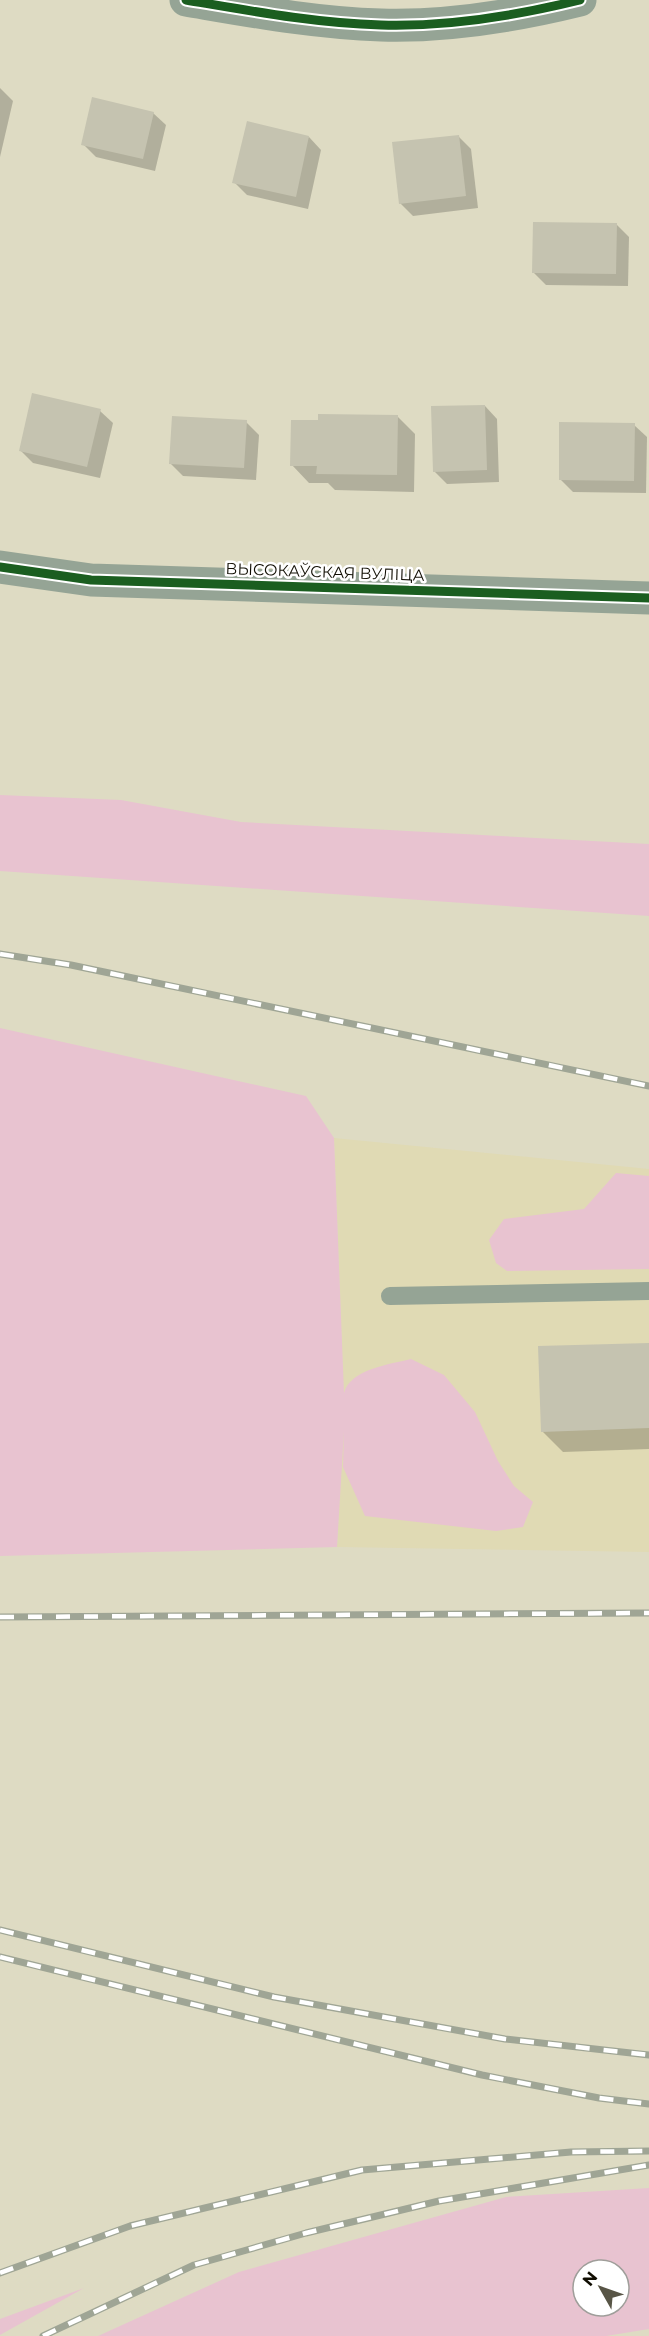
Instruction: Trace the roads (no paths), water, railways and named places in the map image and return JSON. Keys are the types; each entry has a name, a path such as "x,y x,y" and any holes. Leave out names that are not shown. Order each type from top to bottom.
{"street":[{"path":"186,0 311,20 383,25 457,22 539,10 580,0"},
{"name":"ВЫСОКАЎСКАЯ ВУЛІЦА","path":"0,567 91,580 649,598"}],"lane":[{"path":"390,1296 649,1291"}],"railway":[{"path":"0,954 71,965 649,1086"},
{"path":"0,1617 649,1613"},
{"path":"0,1930 274,1997 505,2039 649,2055"},
{"path":"0,1957 482,2075 599,2098 649,2104"},
{"path":"0,2273 130,2226 362,2170 571,2152 649,2151"},
{"path":"43,2336 194,2265 306,2233 439,2201 649,2165"}]}
